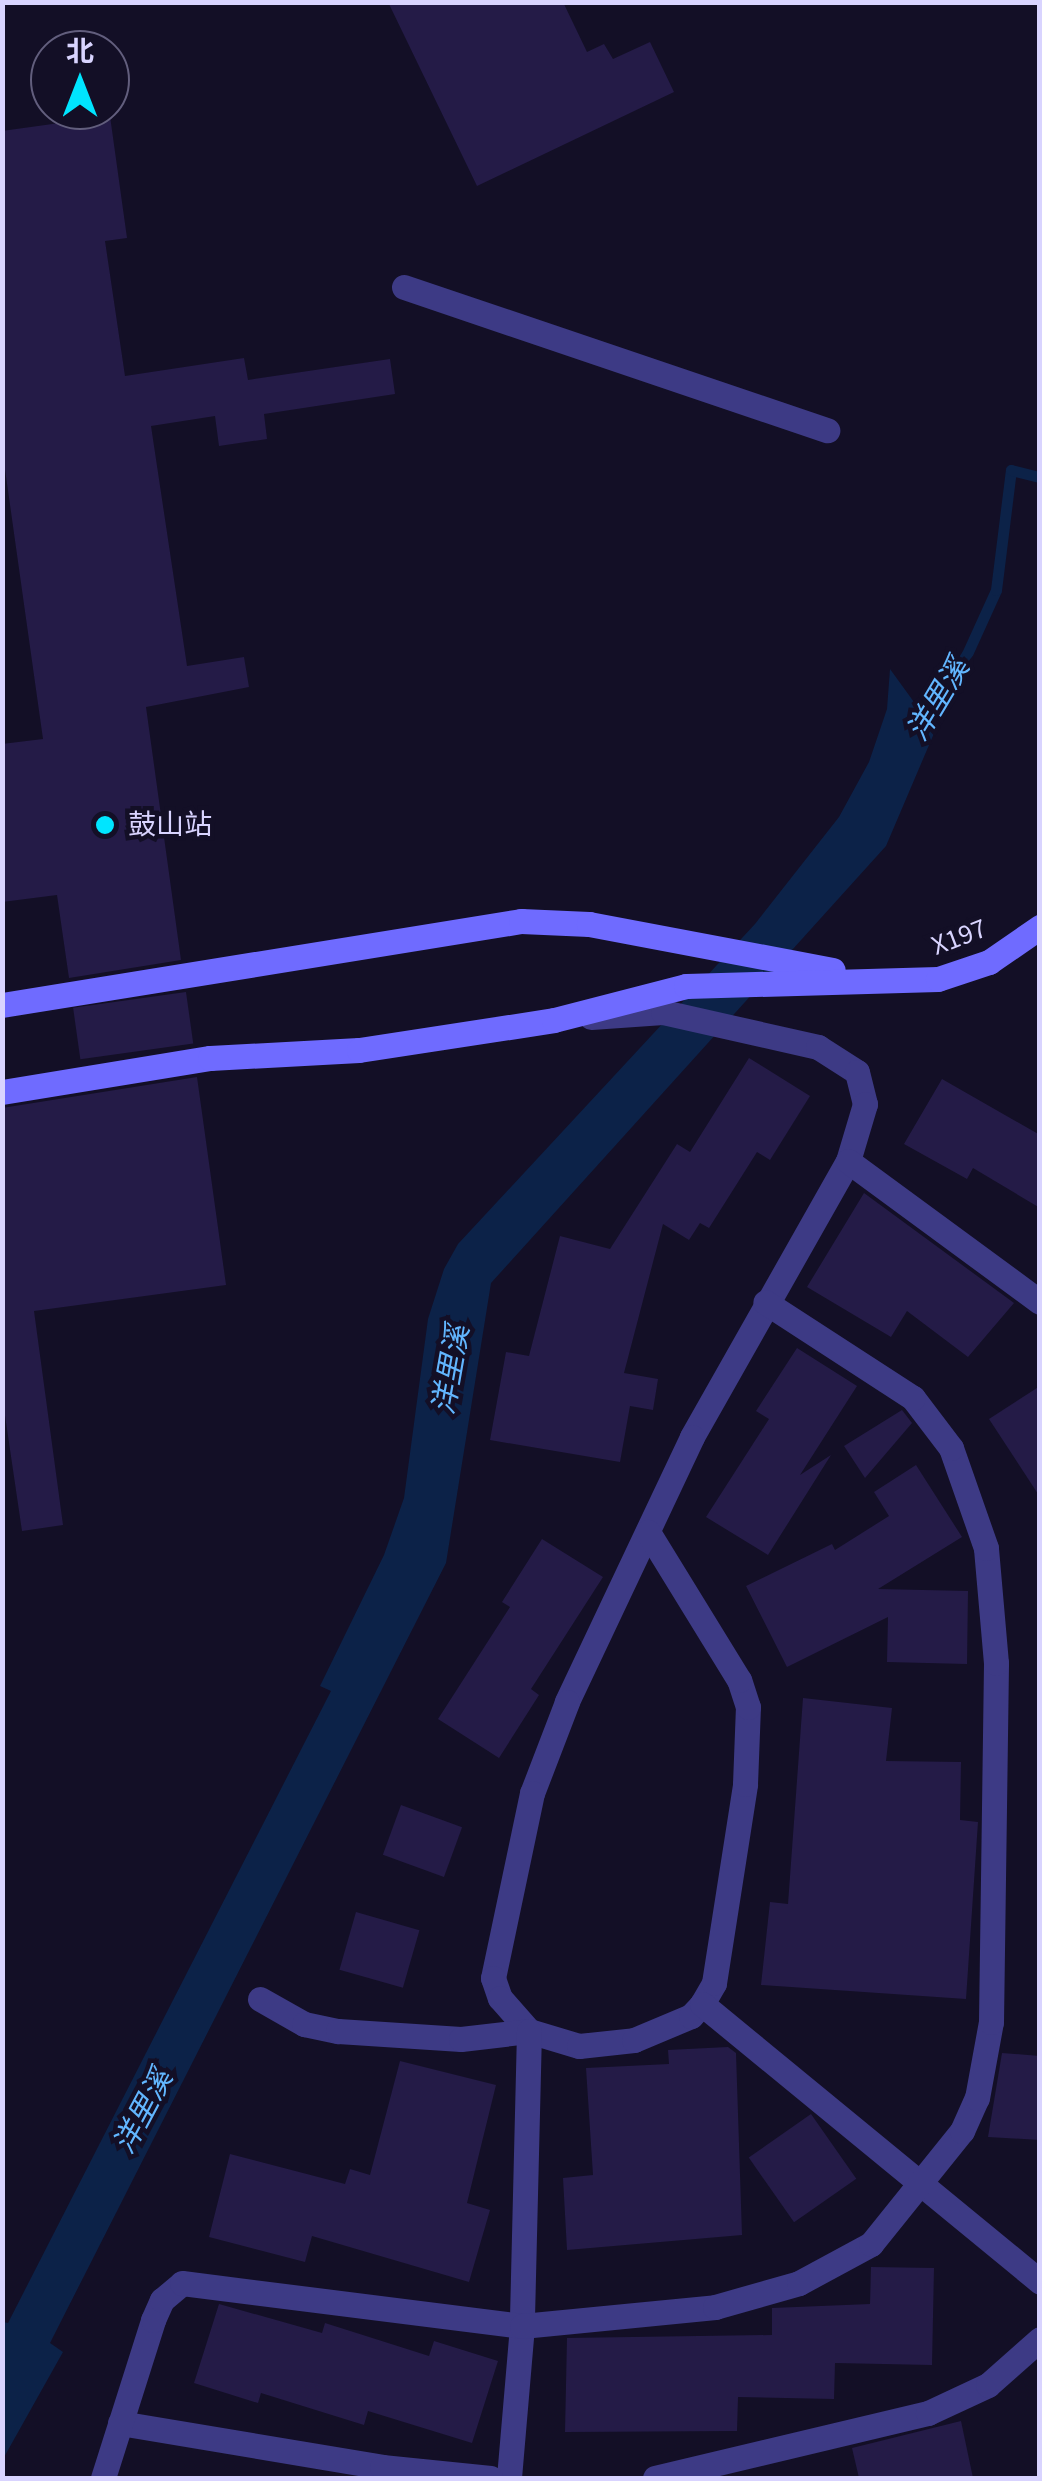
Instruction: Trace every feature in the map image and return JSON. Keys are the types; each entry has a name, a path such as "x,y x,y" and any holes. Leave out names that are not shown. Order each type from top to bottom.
{"main road":[{"path":"2,1005 521,921 556,920 723,946 807,973"},
{"name":"X197","path":"807,973 892,984 966,973 1040,928"},
{"path":"2,1092 210,1058 359,1050 554,1020 686,986 807,973"}],"street":[{"path":"404,286 827,430"},
{"path":"510,2478 522,2326 529,2031 500,1998 493,1955 532,1793 567,1702 648,1532 765,1302 848,1160 865,1104 857,1072 833,1053 753,1031 663,1012 554,1020"},
{"path":"848,1160 1040,1302"},
{"path":"103,2478 162,2300 182,2284 522,2326 664,2317 799,2283 871,2244 924,2186 976,2098 990,2022 996,1663 986,1548 951,1448 912,1398 765,1302"},
{"path":"260,2000 304,2024 338,2031 461,2039 529,2031 600,2046 663,2029 702,2004 714,1983 745,1784 748,1707 740,1680 648,1532"},
{"path":"702,2004 1040,2282"},
{"path":"655,2478 928,2413 988,2386 1040,2339"},
{"path":"120,2422 382,2467 490,2478"}],"water":[{"path":"890,669 935,731 886,846 491,1283 446,1563 50,2343 63,2352 3,2459 3,2322 8,2323 331,1691 320,1686 384,1555 404,1498 428,1319 444,1269 458,1244 755,924 839,817 869,762 887,709"}],"building":[{"path":"388,2 563,2 587,52 604,44 613,59 650,42 674,92 477,186"},
{"name":"鼓山站","path":"30,127 112,130 127,238 105,241 125,376 244,358 248,380 390,359 395,394 264,414 267,439 219,446 215,416 151,426 187,666 244,657 249,687 146,707 181,960 69,978 57,895 2,902 2,744 43,739 2,448 2,131"},
{"path":"186,992 193,1043 80,1059 73,1008"},
{"path":"749,1058 810,1096 770,1160 757,1152 709,1228 700,1223 689,1240 663,1224 624,1373 658,1379 653,1410 630,1406 620,1462 490,1440 506,1352 529,1356 560,1236 610,1249 677,1144 690,1152"},
{"path":"197,1077 226,1285 34,1311 63,1525 22,1531 2,1395 2,1108"},
{"path":"942,1079 1040,1135 1040,1208 973,1168 967,1179 904,1144"},
{"path":"864,1193 1014,1303 968,1357 907,1311 891,1337 807,1287"},
{"path":"797,1348 857,1386 800,1475 831,1455 768,1555 706,1517 769,1419 756,1411"},
{"path":"1040,1386 1040,1497 989,1419"},
{"path":"902,1410 912,1423 865,1478 844,1446"},
{"path":"916,1465 962,1537 878,1589 968,1591 967,1664 887,1662 888,1617 787,1667 746,1586 832,1544 835,1550 889,1516 874,1492"},
{"path":"542,1539 603,1577 531,1689 539,1695 499,1758 438,1719 510,1607 502,1602"},
{"path":"803,1698 892,1708 886,1761 961,1762 960,1820 978,1822 966,1999 761,1985 770,1902 788,1904"},
{"path":"401,1805 462,1827 444,1877 383,1855"},
{"path":"356,1912 419,1930 403,1988 339,1970"},
{"path":"728,2047 736,2053 742,2235 567,2250 563,2178 593,2175 586,2068 669,2064 668,2050"},
{"path":"1002,2053 1040,2056 1040,2140 988,2137"},
{"path":"400,2061 496,2085 467,2203 490,2210 469,2282 312,2236 305,2262 209,2237 230,2154 345,2184 350,2169 370,2175"},
{"path":"811,2114 856,2179 794,2222 749,2158"},
{"path":"871,2267 934,2268 932,2365 835,2363 834,2399 738,2397 737,2431 565,2432 567,2338 772,2335 772,2308 870,2304"},
{"path":"219,2304 322,2333 325,2323 429,2356 434,2341 498,2361 472,2443 368,2411 364,2425 261,2393 258,2403 194,2383"},
{"path":"961,2421 973,2478 859,2478 852,2448"}],"waterway":[{"name":"洋里溪","path":"919,729 967,654 996,590 1011,470 1040,477"}],"place":[{"name":"鼓山站","path":"105,825"}]}
